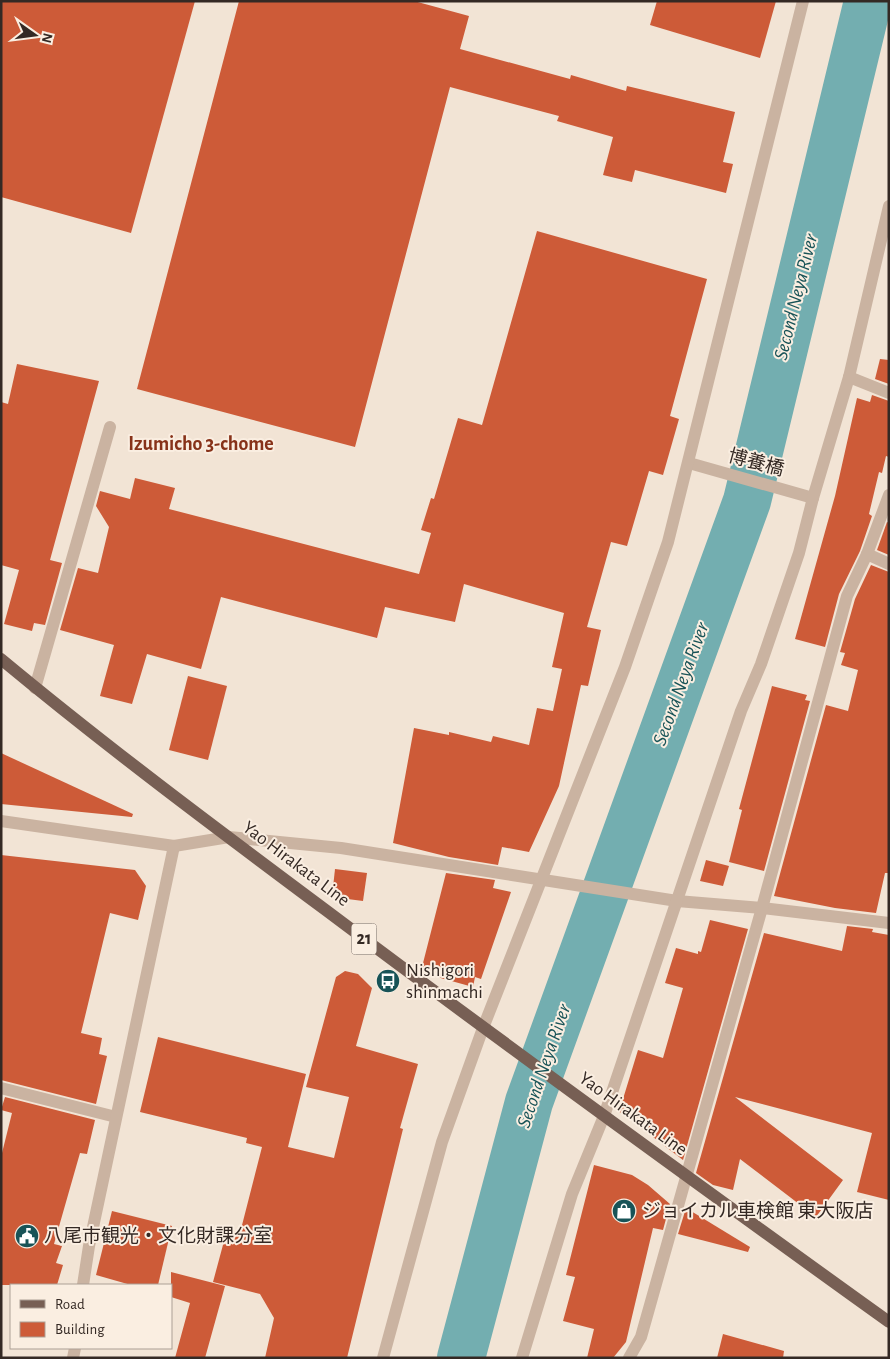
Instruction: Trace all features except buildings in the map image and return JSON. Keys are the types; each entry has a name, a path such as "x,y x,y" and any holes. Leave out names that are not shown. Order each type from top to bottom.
{"main road":[{"name":"Yao Hirakata Line","path":"1,659 34,688 499,1040 889,1322"}],"street":[{"path":"383,1358 442,1142 483,1028 625,667 668,542 803,1"},
{"path":"522,1358 572,1194 604,1116 741,711 761,664 799,553 813,498 849,377 887,222 889,206"},
{"path":"849,377 889,393"},
{"path":"34,688 110,427"},
{"name":"博養橋","path":"689,463 813,498"},
{"path":"629,1358 640,1338 762,908 847,596 867,554 889,495"},
{"path":"867,554 889,564"},
{"path":"1,821 174,846 229,837 340,848 677,901 762,908 889,923"},
{"path":"83,1284 89,1246 174,846"},
{"path":"1,1088 116,1117"}],"waterway":[{"name":"Second Neya River","path":"461,1358 529,1102 747,501 868,1"}],"place":[{"name":"Nishigori shinmachi","path":"388,981"},
{"name":"ジョイカル車検館 東大阪店","path":"624,1211"},
{"name":"八尾市観光・文化財課分室","path":"27,1236"}],"district":[{"name":"Izumicho 3-chome","path":"201,444"}]}
